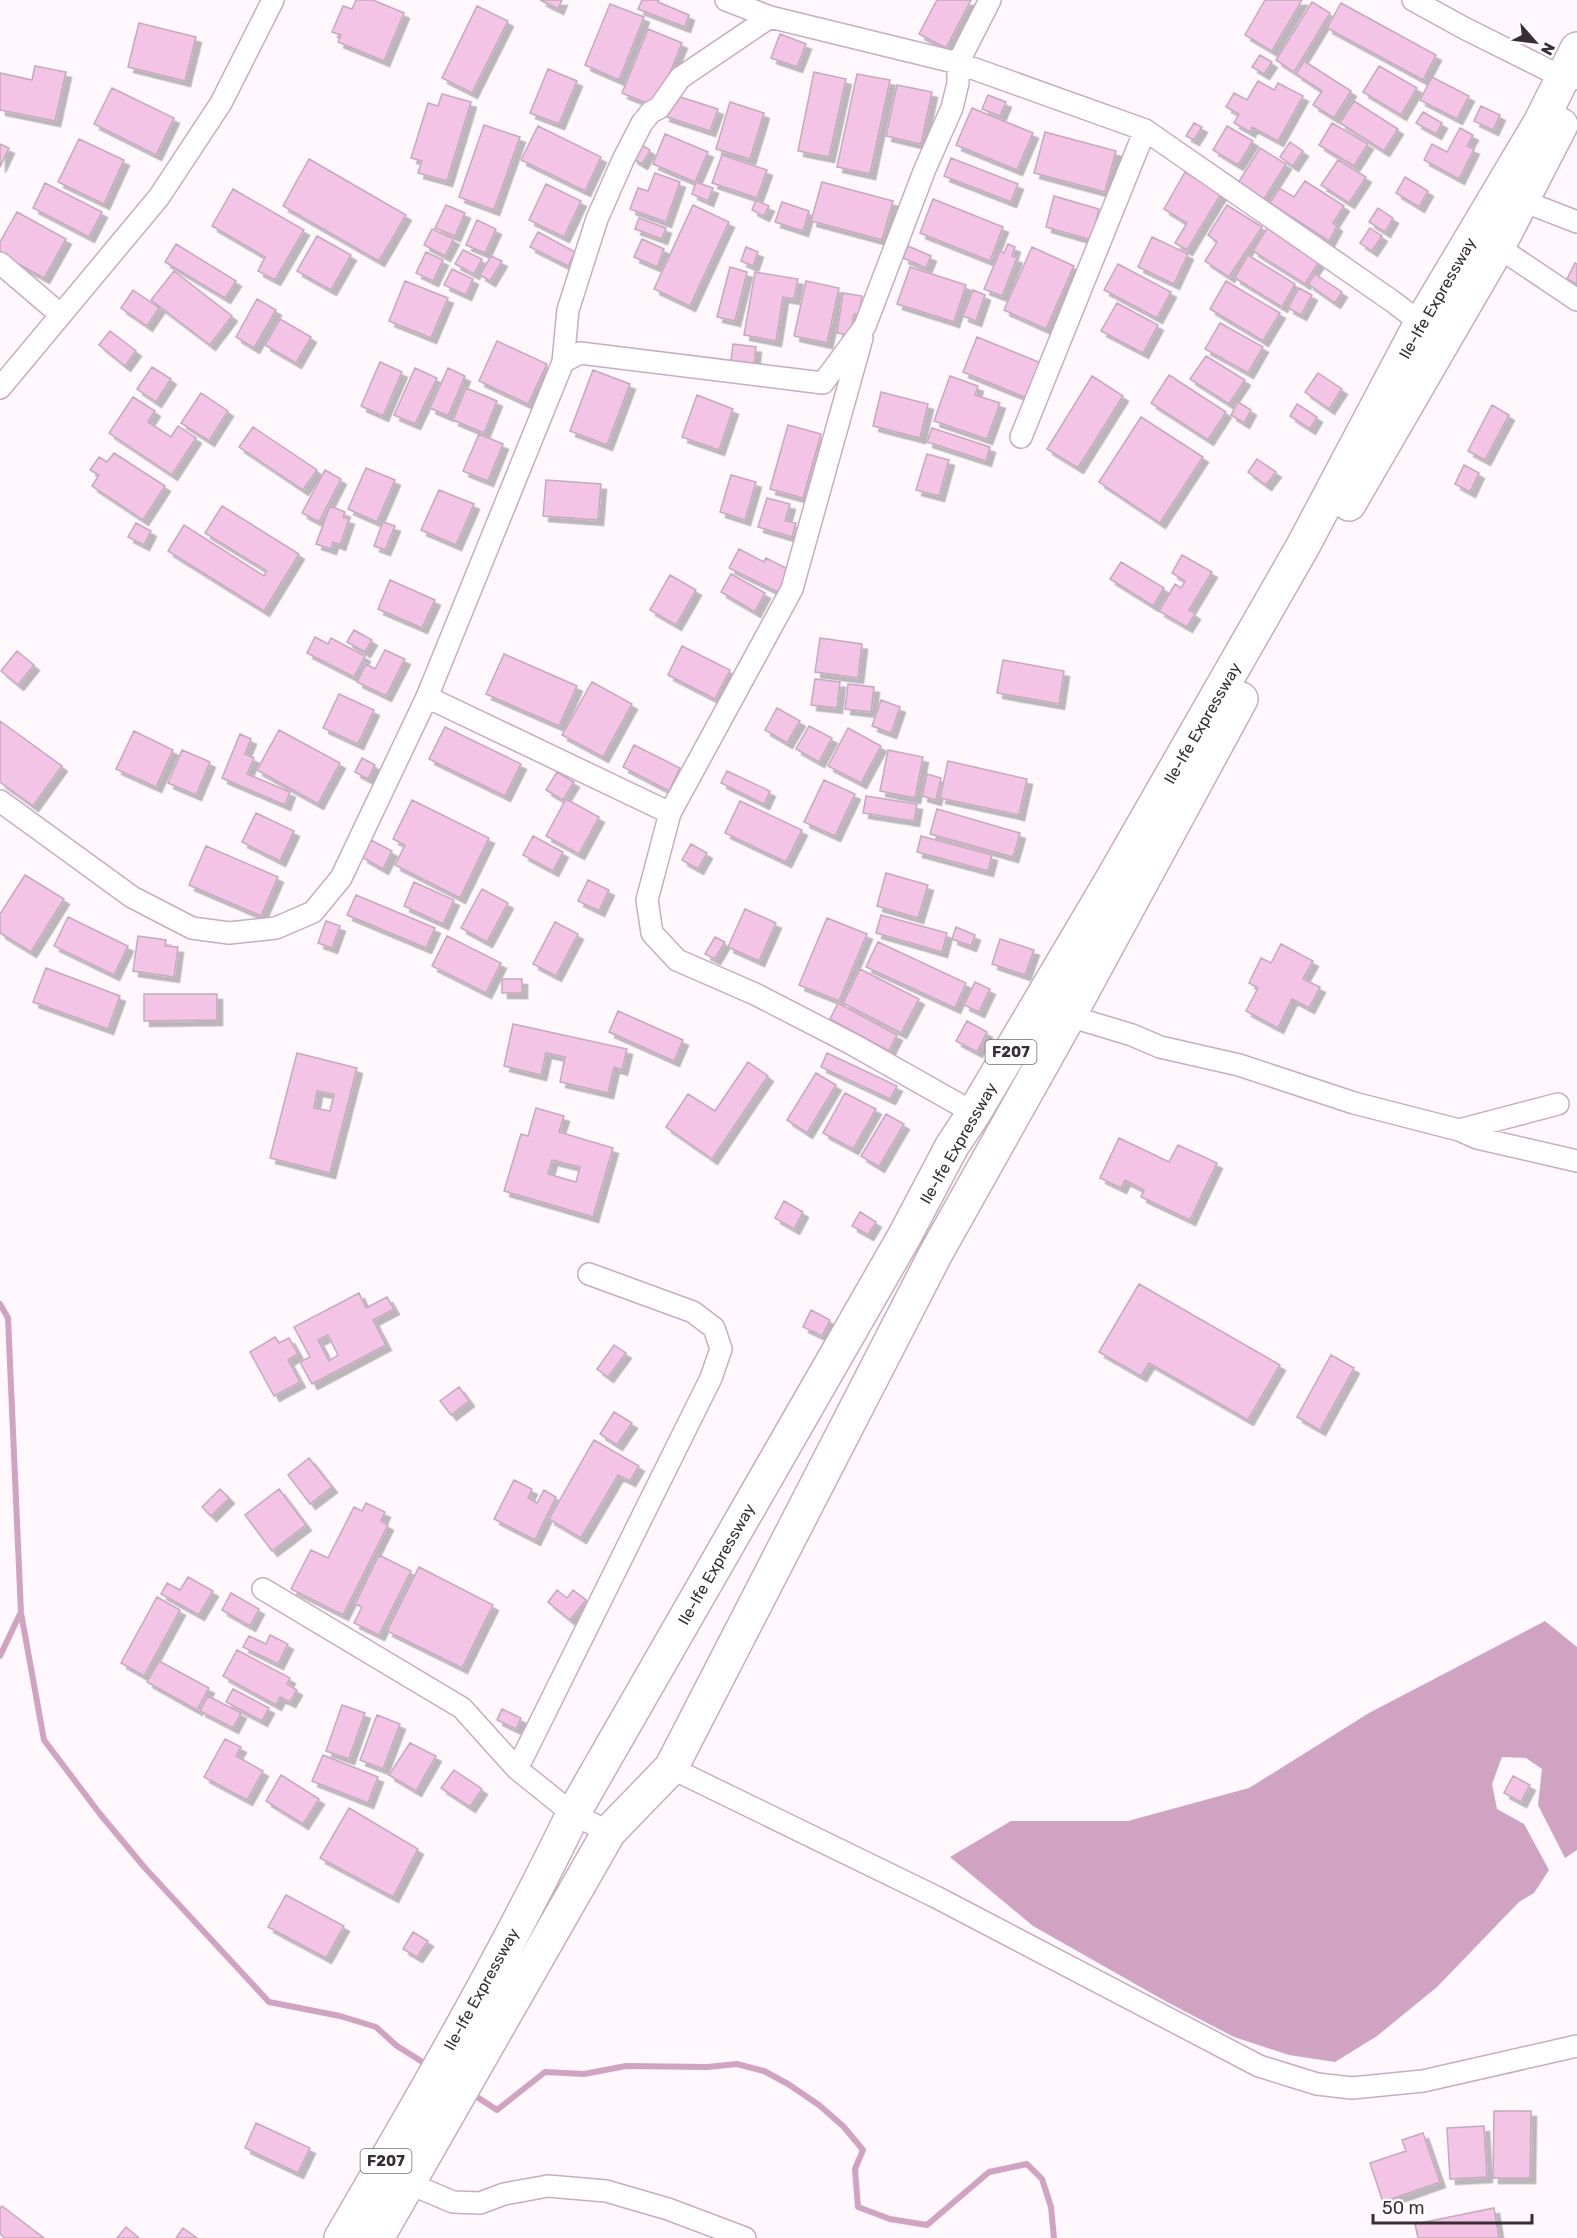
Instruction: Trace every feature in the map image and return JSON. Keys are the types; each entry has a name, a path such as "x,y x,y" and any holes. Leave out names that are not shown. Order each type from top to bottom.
{"main road":[{"name":"Ile-Ife Expressway","path":"341,2238 452,2087 572,1897 609,1832 671,1768 935,1255 1069,1016 1307,576 1523,201 1573,74"},
{"name":"Ile-Ife Expressway","path":"377,2238 408,2183 452,2087 445,2055 541,1880 573,1814 904,1237 952,1146 974,1113 1110,883 1303,546 1421,323 1540,123 1573,74"},
{"path":"952,1146 985,1165"},
{"path":"904,1237 935,1255"},
{"path":"541,1880 572,1897"}],"street":[{"path":"0,388 165,187 221,103 273,0"},
{"path":"726,0 770,17 958,63 1144,130 1421,323"},
{"path":"974,1113 852,1044 755,994 677,960 652,933 647,900 670,813 792,588 865,327 925,169 952,108 958,83 958,63 990,0"},
{"path":"1413,0 1464,28 1573,74"},
{"path":"0,801 132,897 192,928 229,933 276,928 314,912 341,878 427,697 563,362 568,310 597,219 642,123 651,112 659,108 680,78 770,17"},
{"path":"1022,437 1144,130"},
{"path":"1523,201 1577,222"},
{"path":"1498,247 1577,300"},
{"path":"0,263 61,315"},
{"path":"563,362 580,353 823,383 865,327"},
{"path":"427,697 670,813"},
{"path":"1069,1016 1132,1035 1160,1047 1239,1065 1354,1103 1459,1130 1476,1138 1577,1161"},
{"path":"1459,1130 1558,1104"},
{"path":"517,1769 711,1378 721,1349 714,1328 693,1312 589,1274"},
{"path":"263,1588 462,1708 517,1769 573,1814 609,1832"},
{"path":"671,1768 936,1897 1259,2066 1317,2084 1352,2088 1424,2081 1577,2046"},
{"path":"408,2183 453,2202 480,2203 504,2194 548,2186 606,2191 668,2209 744,2238"}],"shaded area":[{"path":"1545,1621 1577,1647 1577,1850 1565,1858 1538,1805 1542,1769 1526,1758 1502,1757 1492,1784 1497,1809 1524,1824 1549,1870 1534,1893 1519,1902 1437,1987 1377,2036 1335,2062 1289,2055 1234,2037 1167,2002 1033,1926 950,1857 1011,1821 1128,1821 1249,1788 1369,1713"}],"building":[{"path":"356,0 373,0 404,13 384,61 338,42 341,35 332,32 343,6 352,9"},
{"path":"540,0 562,0 558,9"},
{"path":"642,0 659,0 658,2 689,15 685,27 638,9"},
{"path":"937,0 971,0 946,48 919,34"},
{"path":"1265,0 1302,0 1272,51 1245,35"},
{"path":"1312,2 1330,13 1294,72 1276,60"},
{"path":"1341,3 1436,55 1423,80 1327,28"},
{"path":"610,4 644,17 619,80 585,65"},
{"path":"477,6 508,21 472,93 442,78"},
{"path":"139,23 196,37 185,81 128,67"},
{"path":"648,29 682,43 656,107 622,93"},
{"path":"780,34 806,44 797,67 771,58"},
{"path":"1260,55 1272,62 1264,74 1252,67"},
{"path":"1304,61 1351,91 1334,118 1313,105 1322,91 1296,74"},
{"path":"35,66 66,72 55,121 0,110 0,73 32,80"},
{"path":"1379,66 1417,88 1401,115 1363,92"},
{"path":"548,69 577,81 559,124 530,113"},
{"path":"814,72 846,79 829,157 798,151"},
{"path":"857,74 890,80 870,174 837,167"},
{"path":"1432,77 1469,96 1457,119 1420,100"},
{"path":"1258,81 1274,90 1278,83 1303,96 1278,141 1252,127 1250,132 1234,123 1239,114 1226,107 1234,93 1247,100"},
{"path":"897,85 932,92 921,144 886,136"},
{"path":"112,88 174,118 156,155 94,124"},
{"path":"442,94 471,102 447,181 418,173 422,161 411,158 428,103 438,106"},
{"path":"671,94 718,109 710,131 664,116"},
{"path":"988,95 1006,102 1000,116 982,109"},
{"path":"1354,101 1398,129 1384,151 1340,123"},
{"path":"730,102 764,113 750,159 716,149"},
{"path":"1481,106 1500,115 1493,130 1474,121"},
{"path":"972,108 1033,133 1017,170 956,145"},
{"path":"1423,112 1442,123 1436,134 1416,123"},
{"path":"1194,123 1202,127 1194,140 1186,136"},
{"path":"1332,123 1368,144 1354,166 1319,145"},
{"path":"484,125 520,137 494,210 459,197"},
{"path":"538,126 601,157 585,191 521,160"},
{"path":"1227,126 1253,141 1238,165 1213,150"},
{"path":"1460,128 1473,135 1467,146 1474,149 1459,179 1424,160 1432,144 1447,152"},
{"path":"1045,132 1116,151 1105,192 1034,173"},
{"path":"665,134 708,152 695,182 653,164"},
{"path":"79,139 124,160 104,204 58,182"},
{"path":"1290,142 1303,151 1293,166 1280,157"},
{"path":"0,144 9,148 0,167"},
{"path":"640,144 650,150 642,164 632,158"},
{"path":"1260,148 1286,164 1264,199 1238,183"},
{"path":"722,155 767,170 757,198 712,183"},
{"path":"951,158 1018,184 1011,202 944,176"},
{"path":"309,159 406,215 379,261 283,206"},
{"path":"1338,160 1366,177 1349,203 1321,185"},
{"path":"1185,172 1221,194 1187,250 1175,243 1187,223 1164,209"},
{"path":"655,173 680,182 666,222 630,209 638,188 648,191"},
{"path":"1405,177 1428,191 1419,207 1396,193"},
{"path":"1305,181 1344,206 1333,223 1337,226 1329,241 1270,203 1279,188 1294,197"},
{"path":"696,182 713,188 708,201 692,194"},
{"path":"822,182 893,201 882,240 811,221"},
{"path":"45,183 102,212 89,237 33,208"},
{"path":"546,184 581,201 564,237 529,220"},
{"path":"233,189 304,230 275,280 258,271 265,257 212,226"},
{"path":"1054,196 1099,209 1091,240 1046,227"},
{"path":"933,199 1003,227 990,261 920,233"},
{"path":"756,200 769,206 764,216 752,210"},
{"path":"782,202 809,211 803,231 775,222"},
{"path":"446,205 465,213 455,236 435,228"},
{"path":"693,205 729,222 690,306 654,289"},
{"path":"1227,205 1262,227 1229,277 1205,261 1217,242 1208,235"},
{"path":"1378,208 1393,218 1385,232 1369,222"},
{"path":"17,212 66,239 44,278 0,254 0,242"},
{"path":"639,218 666,228 662,239 635,229"},
{"path":"477,220 496,229 485,253 466,245"},
{"path":"1269,225 1322,257 1305,284 1253,251"},
{"path":"1370,228 1382,236 1372,251 1360,243"},
{"path":"432,229 454,239 445,256 424,245"},
{"path":"538,232 575,252 568,266 530,247"},
{"path":"317,236 351,255 331,290 297,271"},
{"path":"1152,237 1188,254 1174,284 1138,267"},
{"path":"642,239 664,249 657,267 634,257"},
{"path":"176,244 236,281 225,298 165,262"},
{"path":"1008,244 1015,247 1012,256 1017,258 1002,296 984,289 1000,251 1004,253"},
{"path":"908,246 931,256 926,268 903,258"},
{"path":"746,247 758,252 753,266 741,261"},
{"path":"1032,247 1074,266 1046,329 1004,310"},
{"path":"463,250 482,259 474,274 455,264"},
{"path":"426,252 443,260 433,281 416,273"},
{"path":"1248,255 1295,284 1282,307 1235,278"},
{"path":"491,256 502,261 490,281 480,275"},
{"path":"1575,263 1577,264 1577,284 1567,279"},
{"path":"1118,264 1171,292 1157,318 1104,290"},
{"path":"730,267 747,272 735,321 717,317"},
{"path":"910,267 966,285 954,322 897,304"},
{"path":"452,269 473,279 466,295 444,285"},
{"path":"174,271 232,316 210,345 151,300"},
{"path":"755,272 798,279 794,299 783,297 776,341 744,335"},
{"path":"1315,274 1342,292 1335,303 1308,284"},
{"path":"405,281 448,298 431,338 389,321"},
{"path":"806,281 839,288 827,343 794,336"},
{"path":"1226,281 1280,313 1263,341 1210,309"},
{"path":"1299,288 1312,295 1301,315 1288,308"},
{"path":"133,290 159,308 147,326 121,308"},
{"path":"973,290 985,295 976,321 963,316"},
{"path":"843,293 862,296 859,314 854,314 850,335 837,333"},
{"path":"257,299 276,310 254,348 236,337"},
{"path":"1117,303 1158,325 1143,353 1101,331"},
{"path":"280,319 311,337 296,363 265,345"},
{"path":"1220,323 1263,347 1248,373 1205,349"},
{"path":"110,331 136,351 125,366 99,345"},
{"path":"977,337 1041,363 1027,398 963,372"},
{"path":"497,341 547,364 528,404 479,381"},
{"path":"733,344 756,347 754,364 731,361"},
{"path":"1206,356 1245,380 1229,404 1190,379"},
{"path":"380,362 402,372 383,416 361,406"},
{"path":"152,367 171,379 156,402 137,389"},
{"path":"415,368 437,378 415,424 394,415"},
{"path":"448,368 465,376 448,416 430,408"},
{"path":"593,370 630,384 607,445 570,431"},
{"path":"1318,373 1342,389 1329,409 1305,392"},
{"path":"1169,375 1226,412 1208,440 1151,403"},
{"path":"950,376 978,386 975,395 1000,403 987,439 934,421"},
{"path":"1092,376 1123,396 1078,468 1047,449"},
{"path":"466,388 497,401 484,433 453,420"},
{"path":"881,392 928,404 920,438 873,426"},
{"path":"201,393 228,411 209,441 181,423"},
{"path":"697,395 733,409 719,450 682,437"},
{"path":"133,397 155,411 148,422 171,437 178,426 196,438 172,475 109,433"},
{"path":"1238,402 1251,410 1244,423 1231,415"},
{"path":"1297,404 1317,417 1310,429 1290,416"},
{"path":"1492,405 1509,415 1485,460 1468,451"},
{"path":"1141,417 1203,457 1160,523 1099,482"},
{"path":"788,425 821,434 803,498 770,489"},
{"path":"253,427 317,470 303,490 239,447"},
{"path":"932,428 990,447 986,461 927,442"},
{"path":"479,434 503,444 488,481 463,471"},
{"path":"114,453 165,486 143,520 92,486 99,475 90,470 99,457 107,462"},
{"path":"927,454 949,460 939,496 916,490"},
{"path":"1257,459 1276,472 1266,485 1248,472"},
{"path":"1464,465 1479,473 1470,492 1455,484"},
{"path":"366,468 395,480 377,522 348,509"},
{"path":"325,470 341,479 319,522 302,513"},
{"path":"731,475 756,482 745,520 720,512"},
{"path":"546,480 601,484 598,520 543,516"},
{"path":"439,490 474,504 456,545 421,530"},
{"path":"767,498 790,504 785,521 796,523 792,537 758,527"},
{"path":"222,506 299,554 264,611 168,551 184,525 264,576 267,571 205,533"},
{"path":"330,506 345,512 343,517 349,519 340,545 333,542 331,549 316,544"},
{"path":"383,522 395,526 385,550 374,546"},
{"path":"136,523 151,531 144,545 128,537"},
{"path":"739,549 764,562 766,558 790,570 778,592 729,568"},
{"path":"1182,555 1212,572 1189,610 1195,614 1187,627 1159,611 1175,584 1181,588 1185,581 1172,573"},
{"path":"1121,562 1164,588 1153,606 1110,579"},
{"path":"731,574 765,593 755,612 721,592"},
{"path":"670,575 696,590 676,625 650,610"},
{"path":"390,580 435,600 422,628 378,609"},
{"path":"354,630 372,640 365,652 347,642"},
{"path":"315,637 328,644 331,638 365,656 354,677 307,653"},
{"path":"820,638 862,644 858,678 815,672"},
{"path":"682,646 730,670 715,699 668,675"},
{"path":"385,650 405,659 386,696 357,682 366,664 375,669"},
{"path":"17,651 34,665 18,685 1,671"},
{"path":"504,654 577,686 559,726 486,694"},
{"path":"1003,660 1064,671 1059,704 997,693"},
{"path":"815,679 840,682 837,708 811,705"},
{"path":"592,682 632,704 603,757 562,735"},
{"path":"848,684 874,687 871,712 845,709"},
{"path":"339,694 374,710 358,744 323,728"},
{"path":"881,700 900,707 891,733 872,726"},
{"path":"777,708 800,721 787,743 765,730"},
{"path":"0,721 62,766 33,806 0,782"},
{"path":"809,726 832,738 819,762 796,749"},
{"path":"445,727 521,764 505,796 429,759"},
{"path":"848,728 881,746 861,783 828,766"},
{"path":"279,730 340,763 318,804 257,770"},
{"path":"134,731 173,750 156,787 116,769"},
{"path":"240,734 251,739 245,754 254,758 247,774 290,792 285,805 222,778"},
{"path":"634,745 680,768 669,791 623,767"},
{"path":"182,750 210,762 196,795 168,783"},
{"path":"888,750 923,757 915,798 880,791"},
{"path":"362,758 375,765 368,779 355,772"},
{"path":"948,761 1027,779 1019,815 940,798"},
{"path":"727,771 770,791 764,804 721,783"},
{"path":"557,772 574,782 563,800 546,790"},
{"path":"927,774 941,778 936,800 922,796"},
{"path":"824,780 855,794 835,836 804,822"},
{"path":"866,796 917,804 914,821 863,813"},
{"path":"566,799 599,817 579,854 546,836"},
{"path":"412,800 489,838 460,898 395,865 405,845 393,839"},
{"path":"740,801 802,830 786,862 725,833"},
{"path":"937,809 1020,833 1013,857 930,834"},
{"path":"256,813 294,831 280,861 242,842"},
{"path":"533,836 563,852 553,871 523,855"},
{"path":"921,836 992,855 988,871 917,852"},
{"path":"371,840 392,851 383,869 362,857"},
{"path":"691,844 707,853 698,869 682,860"},
{"path":"206,846 278,877 261,916 189,885"},
{"path":"886,873 928,885 918,918 877,906"},
{"path":"25,875 64,899 31,952 0,933 0,914"},
{"path":"588,880 609,890 599,911 578,901"},
{"path":"414,882 454,900 443,924 404,906"},
{"path":"482,889 508,903 487,942 461,928"},
{"path":"356,895 435,928 426,948 347,915"},
{"path":"745,909 776,923 759,961 728,947"},
{"path":"881,915 947,933 942,952 876,933"},
{"path":"68,917 128,946 114,975 54,946"},
{"path":"827,918 867,934 839,1001 799,985"},
{"path":"326,921 340,926 332,948 318,943"},
{"path":"555,922 578,934 556,976 533,964"},
{"path":"956,927 975,935 971,946 952,939"},
{"path":"138,936 166,940 165,946 178,947 174,977 133,971"},
{"path":"447,936 501,963 486,993 432,966"},
{"path":"715,937 725,942 715,959 705,954"},
{"path":"1000,939 1034,950 1025,975 992,964"},
{"path":"878,942 966,983 955,1008 866,967"},
{"path":"1281,944 1313,961 1303,979 1320,987 1309,1008 1292,999 1278,1028 1246,1011 1258,988 1249,983 1261,958 1271,963"},
{"path":"46,968 120,996 108,1029 33,1002"},
{"path":"860,969 919,999 901,1033 843,1003"},
{"path":"502,979 522,979 522,993 502,993"},
{"path":"975,982 990,989 979,1012 964,1005"},
{"path":"144,994 217,994 217,1020 144,1021"},
{"path":"838,1003 897,1035 889,1051 830,1019"},
{"path":"618,1011 683,1040 674,1061 609,1032"},
{"path":"967,1021 987,1032 977,1052 956,1041"},
{"path":"513,1024 627,1049 622,1070 614,1067 608,1093 560,1082 565,1057 546,1053 541,1075 504,1066"},
{"path":"297,1053 357,1068 330,1173 270,1158","holes":["317,1091 334,1094 330,1111 314,1108"]},
{"path":"827,1053 897,1086 890,1099 821,1067"},
{"path":"748,1062 768,1076 712,1159 666,1127 688,1094 715,1111"},
{"path":"816,1073 836,1085 807,1133 787,1120"},
{"path":"845,1093 876,1109 853,1149 823,1133"},
{"path":"536,1108 564,1116 559,1132 613,1148 593,1217 504,1191 521,1134 528,1136","holes":["552,1160 580,1167 576,1182 548,1174"]},
{"path":"886,1114 904,1124 879,1167 861,1156"},
{"path":"1119,1138 1169,1162 1178,1145 1217,1163 1190,1220 1141,1197 1144,1190 1125,1180 1121,1188 1100,1178"},
{"path":"784,1201 803,1212 794,1229 775,1218"},
{"path":"860,1212 876,1222 868,1235 852,1226"},
{"path":"1139,1284 1280,1365 1248,1420 1149,1363 1141,1376 1099,1352"},
{"path":"359,1293 366,1308 387,1297 394,1309 373,1320 386,1345 312,1384 300,1362 310,1357 294,1327","holes":["328,1335 338,1355 329,1361 318,1340"]},
{"path":"811,1310 830,1320 822,1336 803,1327"},
{"path":"275,1337 279,1343 289,1338 298,1354 288,1360 300,1382 274,1396 250,1352"},
{"path":"614,1345 626,1353 608,1377 597,1369"},
{"path":"1331,1355 1354,1368 1320,1430 1297,1417"},
{"path":"459,1387 469,1401 451,1415 440,1401"},
{"path":"614,1412 632,1423 617,1445 600,1434"},
{"path":"594,1440 639,1466 630,1481 618,1475 581,1538 549,1519"},
{"path":"309,1458 332,1487 310,1504 288,1475"},
{"path":"514,1480 532,1489 528,1498 537,1503 544,1490 556,1497 535,1540 494,1519"},
{"path":"220,1489 229,1498 211,1516 202,1507"},
{"path":"279,1489 306,1525 272,1551 245,1515"},
{"path":"366,1503 385,1512 381,1521 388,1525 343,1615 291,1589 311,1550 328,1558 354,1507 362,1511"},
{"path":"379,1555 411,1571 379,1635 354,1623 362,1607 355,1604"},
{"path":"419,1567 493,1605 462,1668 387,1631"},
{"path":"188,1577 213,1591 199,1615 161,1594 167,1583 180,1590"},
{"path":"557,1590 567,1598 573,1590 586,1600 570,1620 548,1602"},
{"path":"231,1593 259,1609 250,1626 222,1610"},
{"path":"157,1597 180,1610 144,1676 121,1663"},
{"path":"270,1635 288,1644 278,1664 243,1647 249,1636 266,1644"},
{"path":"237,1650 290,1678 287,1684 297,1690 290,1702 280,1697 276,1705 223,1676"},
{"path":"159,1661 209,1688 197,1710 147,1682"},
{"path":"233,1689 269,1708 262,1721 226,1702"},
{"path":"208,1696 241,1713 233,1728 200,1711"},
{"path":"342,1705 365,1713 349,1759 326,1751"},
{"path":"502,1709 521,1718 516,1729 497,1720"},
{"path":"377,1715 400,1724 383,1769 360,1760"},
{"path":"225,1739 241,1747 236,1756 263,1771 247,1800 204,1777"},
{"path":"410,1743 436,1756 416,1791 389,1775"},
{"path":"323,1755 378,1777 368,1803 312,1781"},
{"path":"454,1770 482,1789 470,1807 441,1788"},
{"path":"281,1775 319,1799 303,1824 266,1801"},
{"path":"1513,1776 1530,1785 1521,1802 1504,1793"},
{"path":"349,1808 418,1849 393,1897 320,1858"},
{"path":"286,1895 344,1926 326,1958 268,1927"},
{"path":"413,1932 428,1941 417,1957 403,1949"},
{"path":"1494,2111 1531,2111 1530,2178 1493,2178"},
{"path":"256,2123 310,2148 298,2173 245,2148"},
{"path":"1484,2126 1487,2177 1450,2179 1447,2128"},
{"path":"1423,2133 1440,2182 1383,2202 1370,2163 1406,2151 1402,2140"},
{"path":"2,2206 44,2238 5,2238 0,2234 0,2208"},
{"path":"1494,2208 1499,2238 1418,2238 1415,2224"},
{"path":"126,2227 139,2238 117,2238"},
{"path":"183,2228 197,2238 176,2238"}],"waterway":[{"path":"0,1304 8,1318 21,1613 44,1740 100,1814 145,1868 269,2002 340,2016 376,2027 397,2046 429,2066"},
{"path":"0,1656 20,1614"},
{"path":"471,2093 497,2110 545,2072 584,2074 626,2066 707,2067 737,2064 764,2071 788,2084 819,2105 844,2127 863,2150 855,2169 858,2207 890,2219 927,2225 989,2172 1027,2164 1042,2179 1051,2207 1054,2238"}]}
